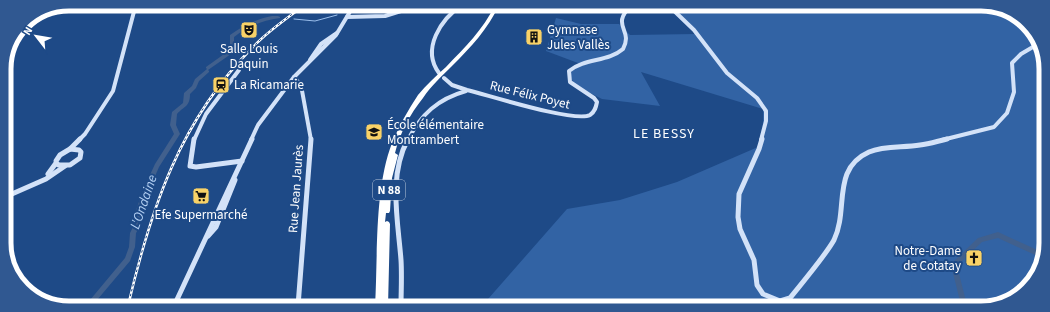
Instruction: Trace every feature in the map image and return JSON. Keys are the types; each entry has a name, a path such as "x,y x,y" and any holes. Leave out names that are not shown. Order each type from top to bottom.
{"highway":[{"name":"N 88","path":"379,301 384,188 388,161 397,136 415,104 485,26 494,11"},
{"name":"N 88","path":"384,301 389,178 400,139 417,106 480,37 494,19 498,11"}],"street":[{"path":"11,193 51,172 60,155 70,149 85,134 109,98 116,83 134,11"},
{"path":"176,301 207,237 216,227 219,216 242,161 262,119 294,77 337,33 350,11"},
{"path":"347,17 375,17 403,11"},
{"path":"438,73 433,64 432,45 438,27 453,11"},
{"name":"Rue Félix Poyet","path":"444,78 452,85 467,90 566,116 583,117 594,112 597,102 595,97 575,87 569,80 569,71 578,65 614,54 624,48 627,40 621,17 625,11"},
{"path":"674,11 694,30 727,73 757,98 766,111 766,121 759,149 739,194 738,217 740,229 754,260 757,285 763,294 780,301 790,298 833,242 840,225 844,178 851,164 869,152 891,147 920,145 994,127 1007,113 1014,92 1012,63 1021,54 1034,46"},
{"path":"239,70 208,111 194,134 190,166 193,168 242,161"},
{"name":"Rue Jean Jaurès","path":"294,77 301,85 311,140 298,301"},
{"path":"450,95 452,85"},
{"path":"401,301 401,263 396,190 401,158 405,145 420,119 430,108 450,95 467,90"},
{"path":"11,194 46,179 65,166 74,163 80,158 81,152 79,150 85,134"},
{"path":"70,149 79,150"},
{"path":"56,163 58,165 65,166"}],"shaded area":[{"path":"672,11 989,11 1003,15 1016,23 1027,34 1036,50 1039,69 1039,251 1033,269 1029,275 1022,284 1010,293 1003,297 985,301 486,301 567,209 620,200 677,182 758,147 763,123 763,109 641,72 660,106 602,99 574,85 570,75 573,69 579,67 578,63 546,51 556,18 581,24 619,24 630,35 696,34"}],"waterway":[{"path":"294,19 315,21 337,15"},
{"path":"208,68 229,53 232,47 232,36 237,32 248,25 278,17"},
{"name":"L'Ondaine","path":"92,301 128,259 132,247 133,233 136,228 139,210 147,188 157,166 177,134 173,125 174,113 185,104 187,101 187,93 194,87 197,80 207,71"},
{"path":"963,301 954,265 980,240 998,235 1038,253"}],"railway":[{"path":"129,301 147,234 158,200 187,135 206,104 228,75 253,47 297,11"}],"place":[{"name":"Salle Louis Daquin","path":"249,30"},
{"name":"Gymnase Jules Vallès","path":"534,37"},
{"name":"La Ricamarie","path":"221,85"},
{"name":"École élémentaire Montrambert","path":"374,132"},
{"name":"Efe Supermarché","path":"201,196"},
{"name":"Notre-Dame de Cotatay","path":"974,258"}],"district":[{"name":"LE BESSY","path":"664,134"}]}
